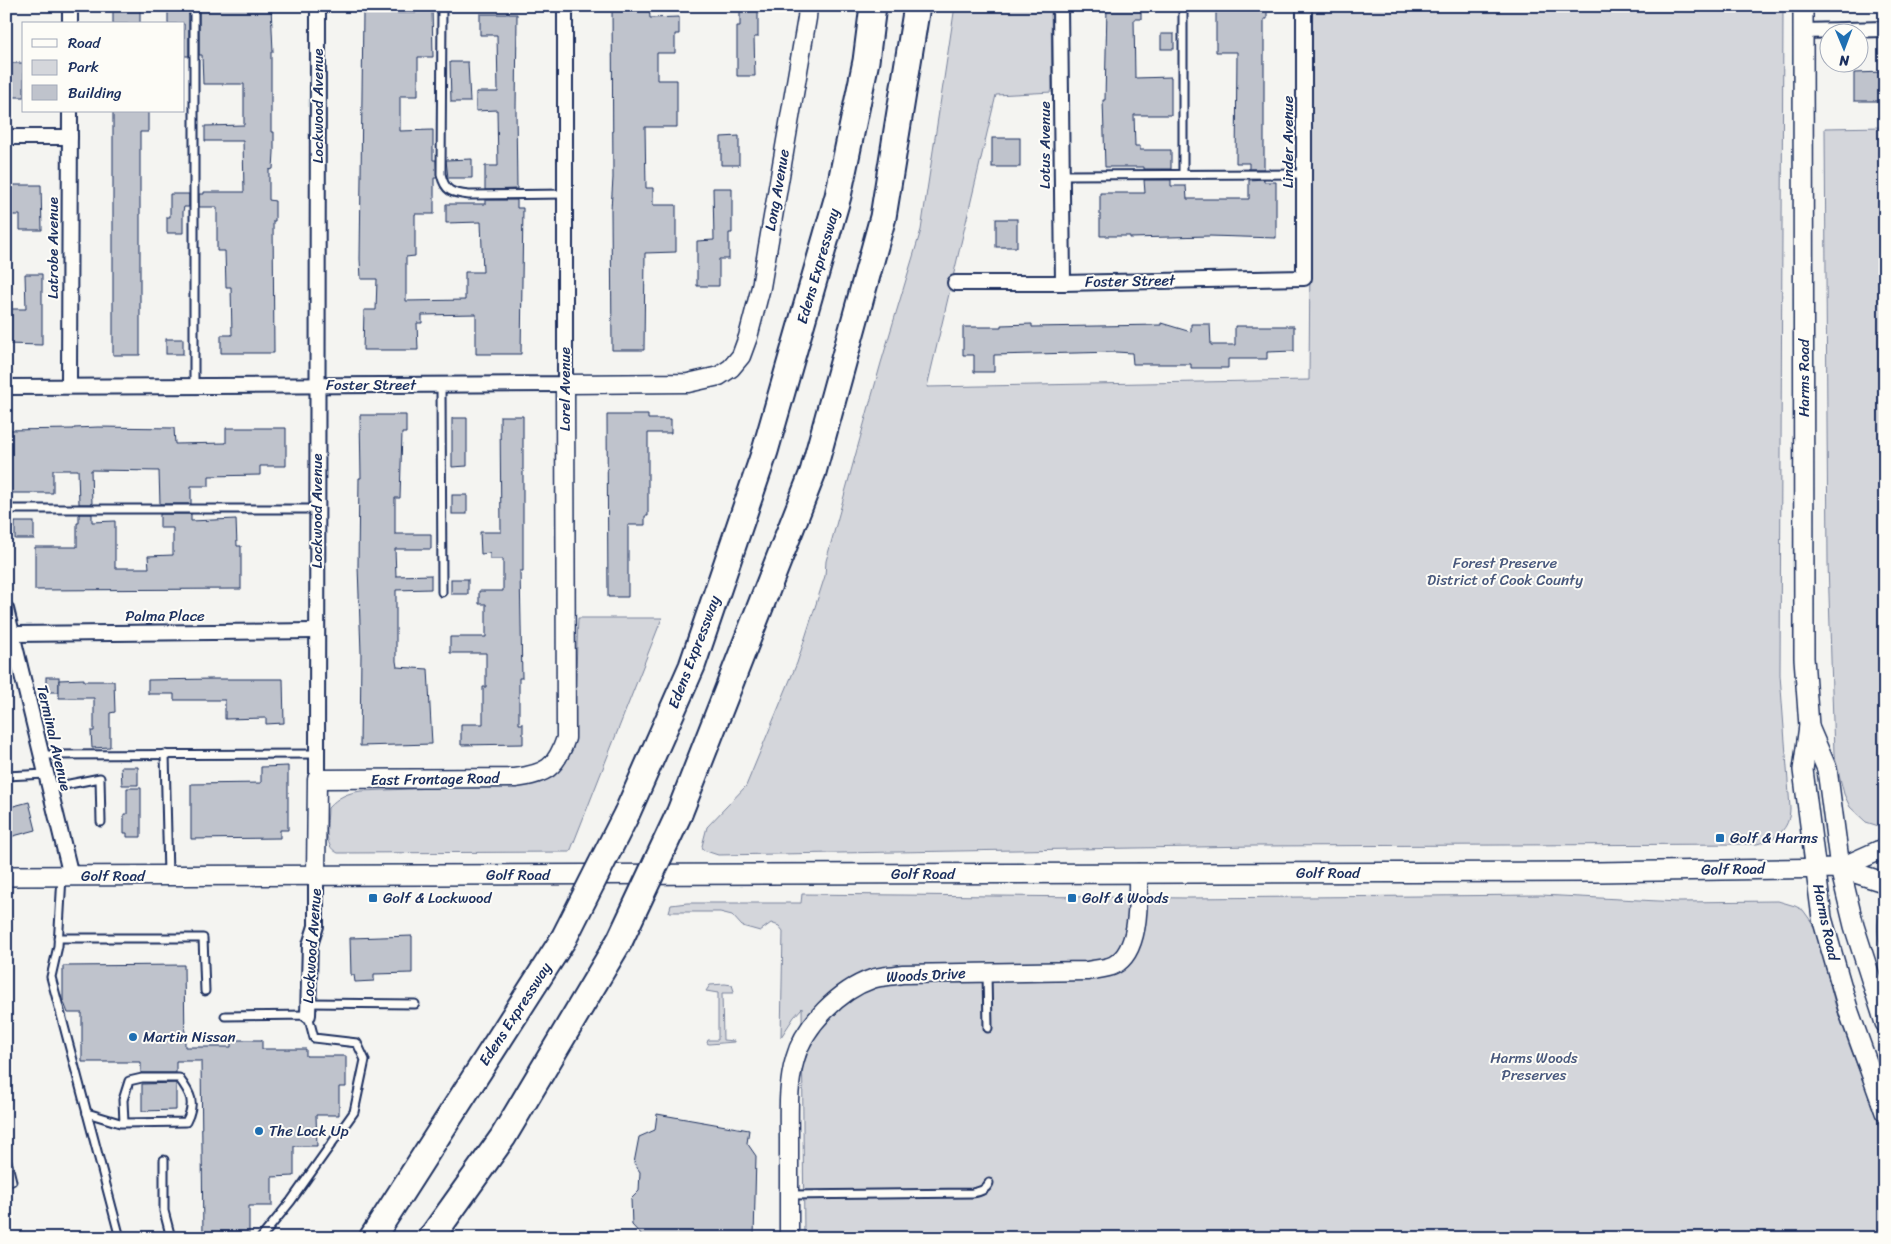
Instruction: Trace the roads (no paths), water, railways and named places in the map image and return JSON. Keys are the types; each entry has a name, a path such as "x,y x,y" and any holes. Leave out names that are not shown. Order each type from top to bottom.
{"highway":[{"name":"Edens Expressway","path":"372,1238 564,938 626,813 692,666 765,451 838,196 866,61 873,6"},
{"path":"431,1238 503,1137 620,940 679,814 813,472 883,218 917,6"}],"main road":[{"name":"Harms Road","path":"1803,6 1804,658 1809,726 1803,770 1814,868 1822,918 1861,1050 1885,1112"},
{"name":"Harms Road","path":"1809,726 1826,769 1840,868 1854,926 1885,1023"},
{"name":"Golf Road","path":"1840,868 1878,851 1885,850"},
{"name":"Golf Road","path":"6,876 1596,872 1840,868 1885,881"}],"street":[{"path":"70,6 70,22"},
{"name":"Lockwood Avenue","path":"308,1009 310,945 316,926 318,6"},
{"name":"Lorel Avenue","path":"550,767 560,755 566,738 565,6"},
{"name":"Long Avenue","path":"731,368 741,356 748,337 760,287 808,6"},
{"name":"Lotus Avenue","path":"1060,6 1063,283"},
{"name":"Linder Avenue","path":"1304,6 1304,278"},
{"path":"1804,31 1885,29"},
{"name":"Latrobe Avenue","path":"69,385 70,112"},
{"path":"6,137 70,137"},
{"name":"Foster Street","path":"955,282 1063,283 1304,278"},
{"name":"Foster Street","path":"6,386 688,383 719,376 731,368"},
{"name":"Terminal Avenue","path":"6,609 46,774 66,876"},
{"name":"Palma Place","path":"13,634 317,631"},
{"name":"East Frontage Road","path":"317,779 515,778 534,776 550,767"},
{"name":"Woods Drive","path":"789,1238 789,1099 795,1058 800,1045 823,1013 838,998 853,987 874,978 902,974 1087,971 1115,965 1127,952 1136,929 1138,873"}],"lane":[{"path":"194,6 194,385"},
{"path":"442,6 441,174 443,184 448,190 456,194 565,194"},
{"path":"1182,174 1183,6"},
{"path":"1062,174 1304,174"},
{"path":"441,384 442,592"},
{"path":"6,509 317,509"},
{"path":"165,754 168,876"},
{"path":"41,755 317,754"},
{"path":"6,776 46,774"},
{"path":"49,788 100,778 101,822"},
{"path":"66,876 51,977 120,1238"},
{"path":"58,938 203,938 205,990"},
{"path":"987,973 988,1028"},
{"path":"225,1016 308,1009 415,1004"},
{"path":"261,1238 291,1200 354,1112 365,1060 357,1043 314,1038 308,1009"},
{"path":"87,1113 124,1123 186,1122 192,1111 190,1094 179,1078 142,1078 129,1081 123,1100 124,1123"},
{"path":"6,1157 12,1181"},
{"path":"164,1160 164,1211 171,1238"},
{"path":"789,1195 972,1193 979,1192 987,1187 989,1183"}],"place":[{"name":"Golf & Harms","path":"1720,838"},
{"name":"Golf & Lockwood","path":"373,898"},
{"name":"Golf & Woods","path":"1072,898"},
{"name":"Martin Nissan","path":"133,1037"},
{"name":"The Lock Up","path":"259,1131"}],"park label":[{"name":"Forest Preserve District of Cook County","path":"1505,572"},
{"name":"Harms Woods Preserves","path":"1534,1066"}]}
